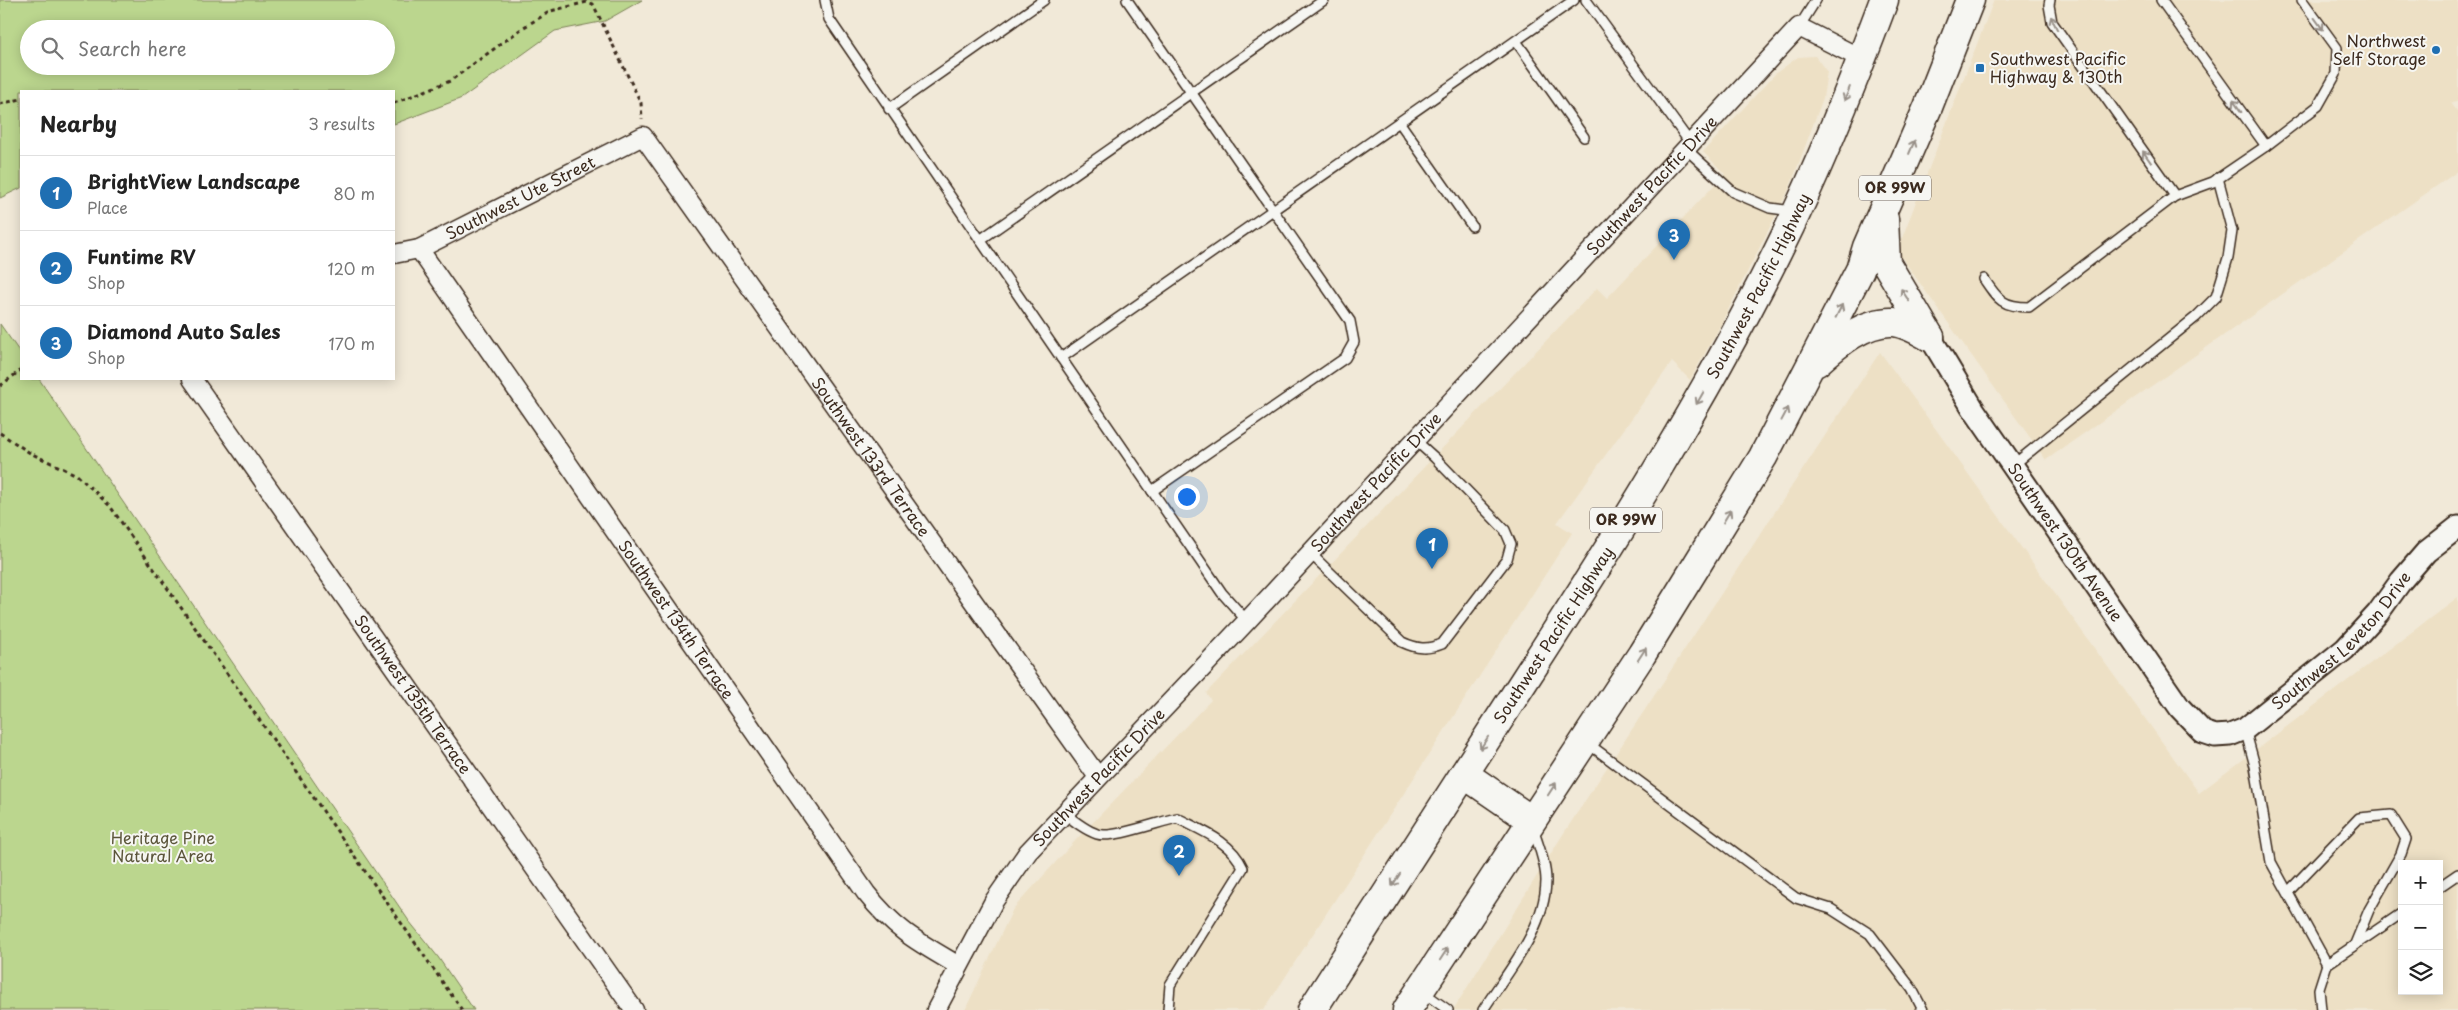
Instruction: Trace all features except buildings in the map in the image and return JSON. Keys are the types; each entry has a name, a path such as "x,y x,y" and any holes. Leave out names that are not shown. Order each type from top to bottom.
{"highway":[{"name":"Southwest Pacific Highway","path":"1312,1010 1664,459 1737,330 1797,212 1862,59 1884,0"},
{"name":"OR 99W","path":"1414,1000 1642,654 1763,457 1860,270 1867,247 1884,212 1928,107 1970,0"},
{"path":"1884,212 1886,263 1930,337"},
{"path":"1808,370 1836,345 1875,324 1894,322 1913,328 1930,337"},
{"path":"1464,774 1531,820"}],"street":[{"name":"Southwest Pacific Drive","path":"936,1010 1010,876 1028,852 1247,621 1799,27"},
{"path":"1799,27 1862,59"},
{"name":"Southwest Ute Street","path":"395,254 419,249 643,136"},
{"name":"Southwest 133rd Terrace","path":"643,136 1098,777"},
{"name":"Southwest 134th Terrace","path":"419,249 866,893 894,926 959,966"},
{"name":"Southwest 130th Avenue","path":"1930,337 1951,375 2012,466 2180,708 2203,732 2215,736"},
{"name":"Southwest 135th Terrace","path":"193,380 634,1010"},
{"name":"Southwest Leveton Drive","path":"2215,736 2230,735 2245,729 2345,649 2378,613 2401,580 2426,552 2458,527"}],"lane":[{"path":"825,0 829,19 889,109 1222,592 1247,621"},
{"path":"889,109 1044,0"},
{"path":"1127,0 1350,321 1354,342 1345,358 1152,491"},
{"path":"980,240 1324,0"},
{"path":"1061,358 1574,0"},
{"path":"1586,0 1688,147 1733,192 1770,208 1797,212"},
{"path":"1799,27 1816,0"},
{"path":"2050,0 2052,22 2175,196"},
{"path":"2160,0 2266,146"},
{"path":"1984,280 1996,298 2010,307 2029,307 2175,196 2218,178 2266,146 2318,106 2336,74 2337,48 2302,0"},
{"path":"1516,41 1584,138"},
{"path":"1400,123 1472,226"},
{"path":"2012,466 2196,317 2216,297 2228,258 2232,232 2218,178"},
{"path":"1310,553 1402,642 1415,648 1430,648 1442,644 1507,559 1511,544 1505,530 1415,440"},
{"path":"2245,729 2255,766 2271,862 2327,964"},
{"path":"1583,741 1796,898 1831,909 1870,934 1912,989 1923,1010"},
{"path":"1064,813 1098,835 1135,830 1151,823 1177,818 1227,845 1238,858 1243,868 1170,985 1168,1010"},
{"path":"2288,892 2359,818 2391,815 2406,838 2401,854 2369,910 2355,945"},
{"path":"1483,1010 1538,922 1544,901 1546,879 1543,861 1531,820"},
{"path":"2443,884 2458,874"},
{"path":"2321,1010 2319,989 2327,964 2398,916"},
{"path":"1414,1000 1448,1010"}],"path":[{"path":"395,102 450,81 524,27 551,11 587,2 593,4 641,103 643,136"},
{"path":"0,104 20,100"},
{"path":"0,386 20,371"},
{"path":"0,433 30,454 77,475 110,506 462,1010"}],"shaded area":[{"path":"1994,0 2458,0 2458,100 2451,103 2458,112 2458,171 2046,460 1897,251"},
{"path":"1815,56 1827,72 1823,98 1790,187 1718,330 1690,380 1672,362 1557,523 1572,533 1264,1010 965,1010 1013,909 1075,841 1211,700 1206,693 1597,288 1607,298 1725,174 1703,152 1776,73 1798,57"},
{"path":"1880,352 2199,793 2458,597 2458,1010 1453,1010 1560,839"}],"green space":[{"path":"0,0 642,0 605,21 555,31 462,98 395,124 395,90 20,90 20,188 0,198"},
{"name":"Heritage Pine Natural Area","path":"0,324 20,353 20,380 40,380 409,921 438,957 474,1010 0,1010"}],"place":[{"name":"Northwest Self Storage","path":"2436,50"},
{"name":"Southwest Pacific Highway & 130th","path":"1980,68"},
{"name":"Diamond Auto Sales","path":"1674,260"},
{"name":"BrightView Landscape","path":"1432,569"},
{"name":"Funtime RV","path":"1179,876"}]}
